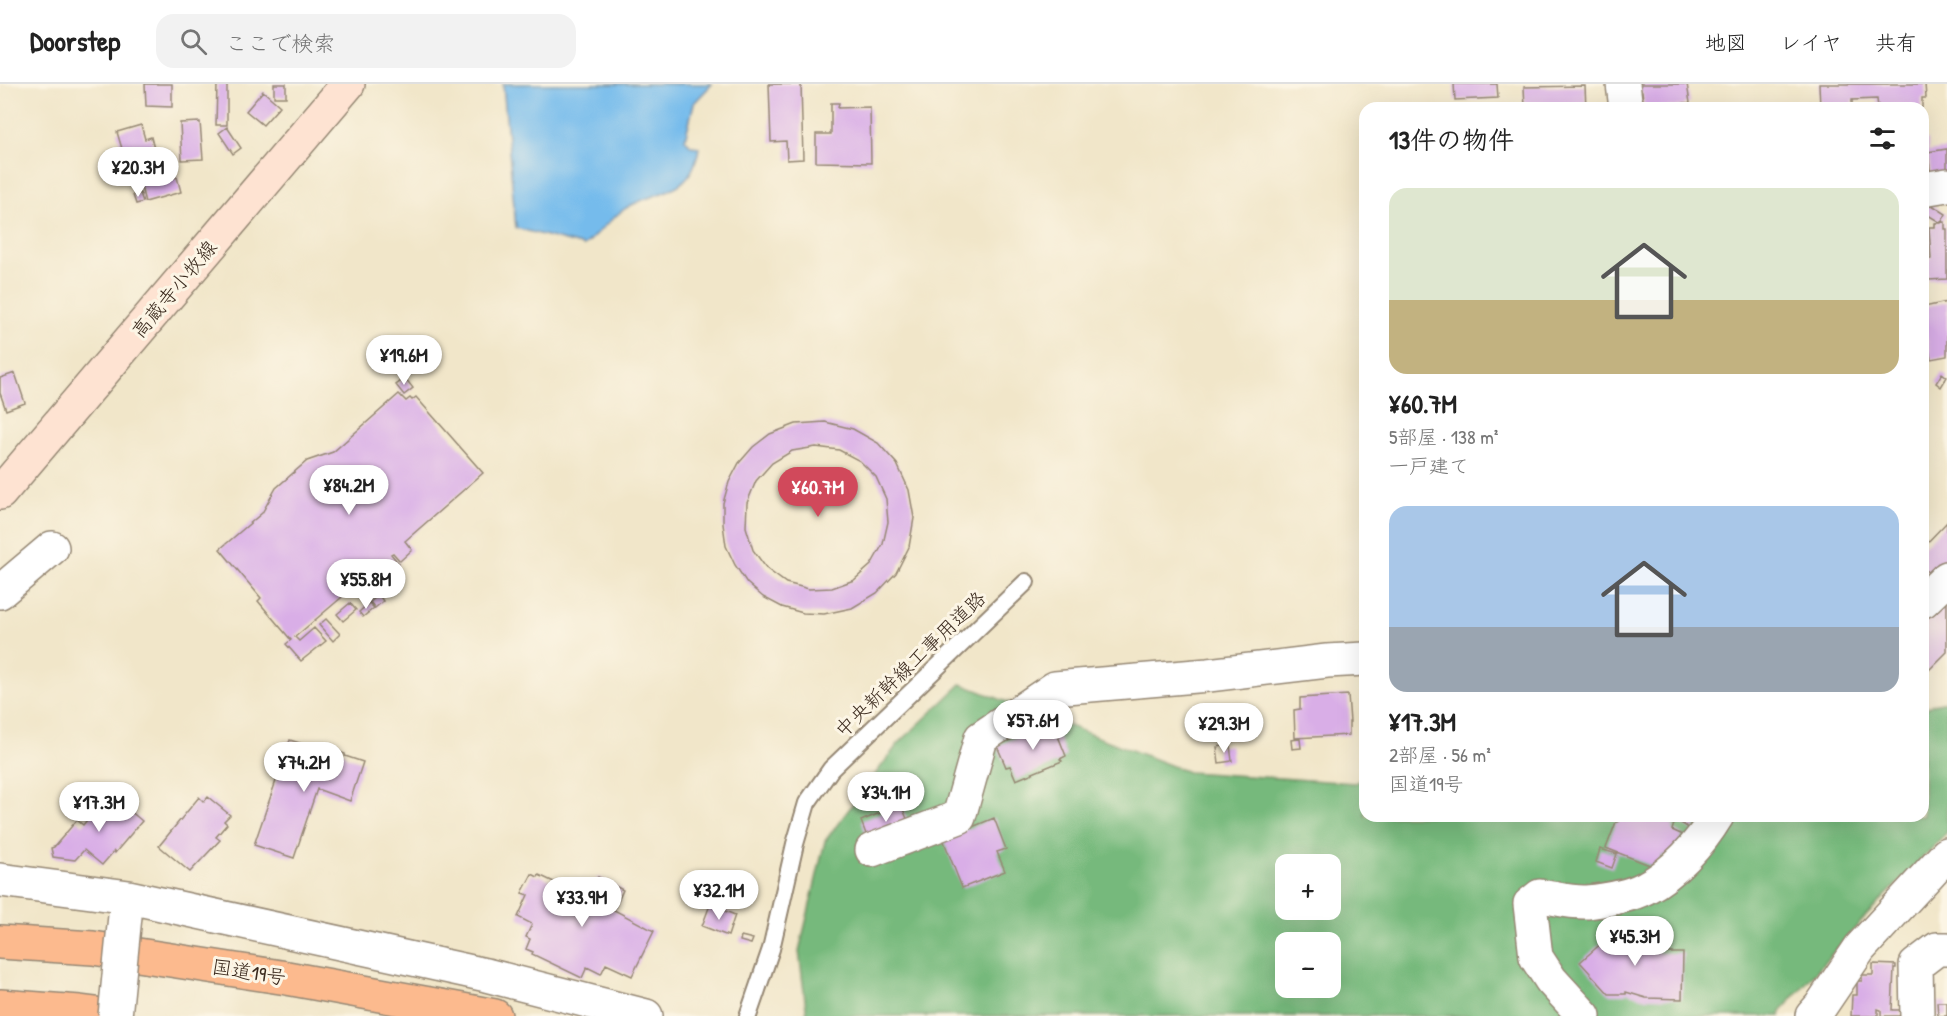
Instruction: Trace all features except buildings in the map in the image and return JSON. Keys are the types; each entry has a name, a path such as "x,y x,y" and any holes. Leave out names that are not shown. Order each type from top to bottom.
{"highway":[{"name":"国道19号","path":"0,942 93,948 287,978 495,1016"},
{"path":"0,1006 113,1016"}],"main road":[{"name":"高蔵寺小牧線","path":"0,493 348,84"}],"street":[{"path":"1623,84 1625,102"},
{"path":"1929,188 1947,185"},
{"path":"0,592 52,548"},
{"path":"1929,595 1947,578"},
{"path":"872,850 959,817 981,738 1055,688 1359,659"},
{"path":"1584,1016 1551,981 1536,957 1530,904 1540,896 1584,902 1616,898 1645,889 1671,871 1695,847 1713,822"},
{"path":"1812,1016 1860,948 1947,854"},
{"path":"0,880 127,907 486,975 646,1016"},
{"path":"113,1016 127,907"},
{"path":"1917,1016 1916,965 1937,949 1947,949"}],"lane":[{"name":"中央新幹線工事用道路","path":"748,1016 771,949 807,802 831,769 1026,582"}],"green space":[{"path":"961,684 1188,772 1355,783 1359,781 1359,822 1929,822 1929,706 1947,701 1947,833 1867,915 1781,1011 1781,1016 807,1016 799,951 825,841 898,744"}],"water":[{"path":"503,84 712,84 694,103 685,139 691,146 699,147 695,163 682,183 626,208 584,246 516,228"}]}
